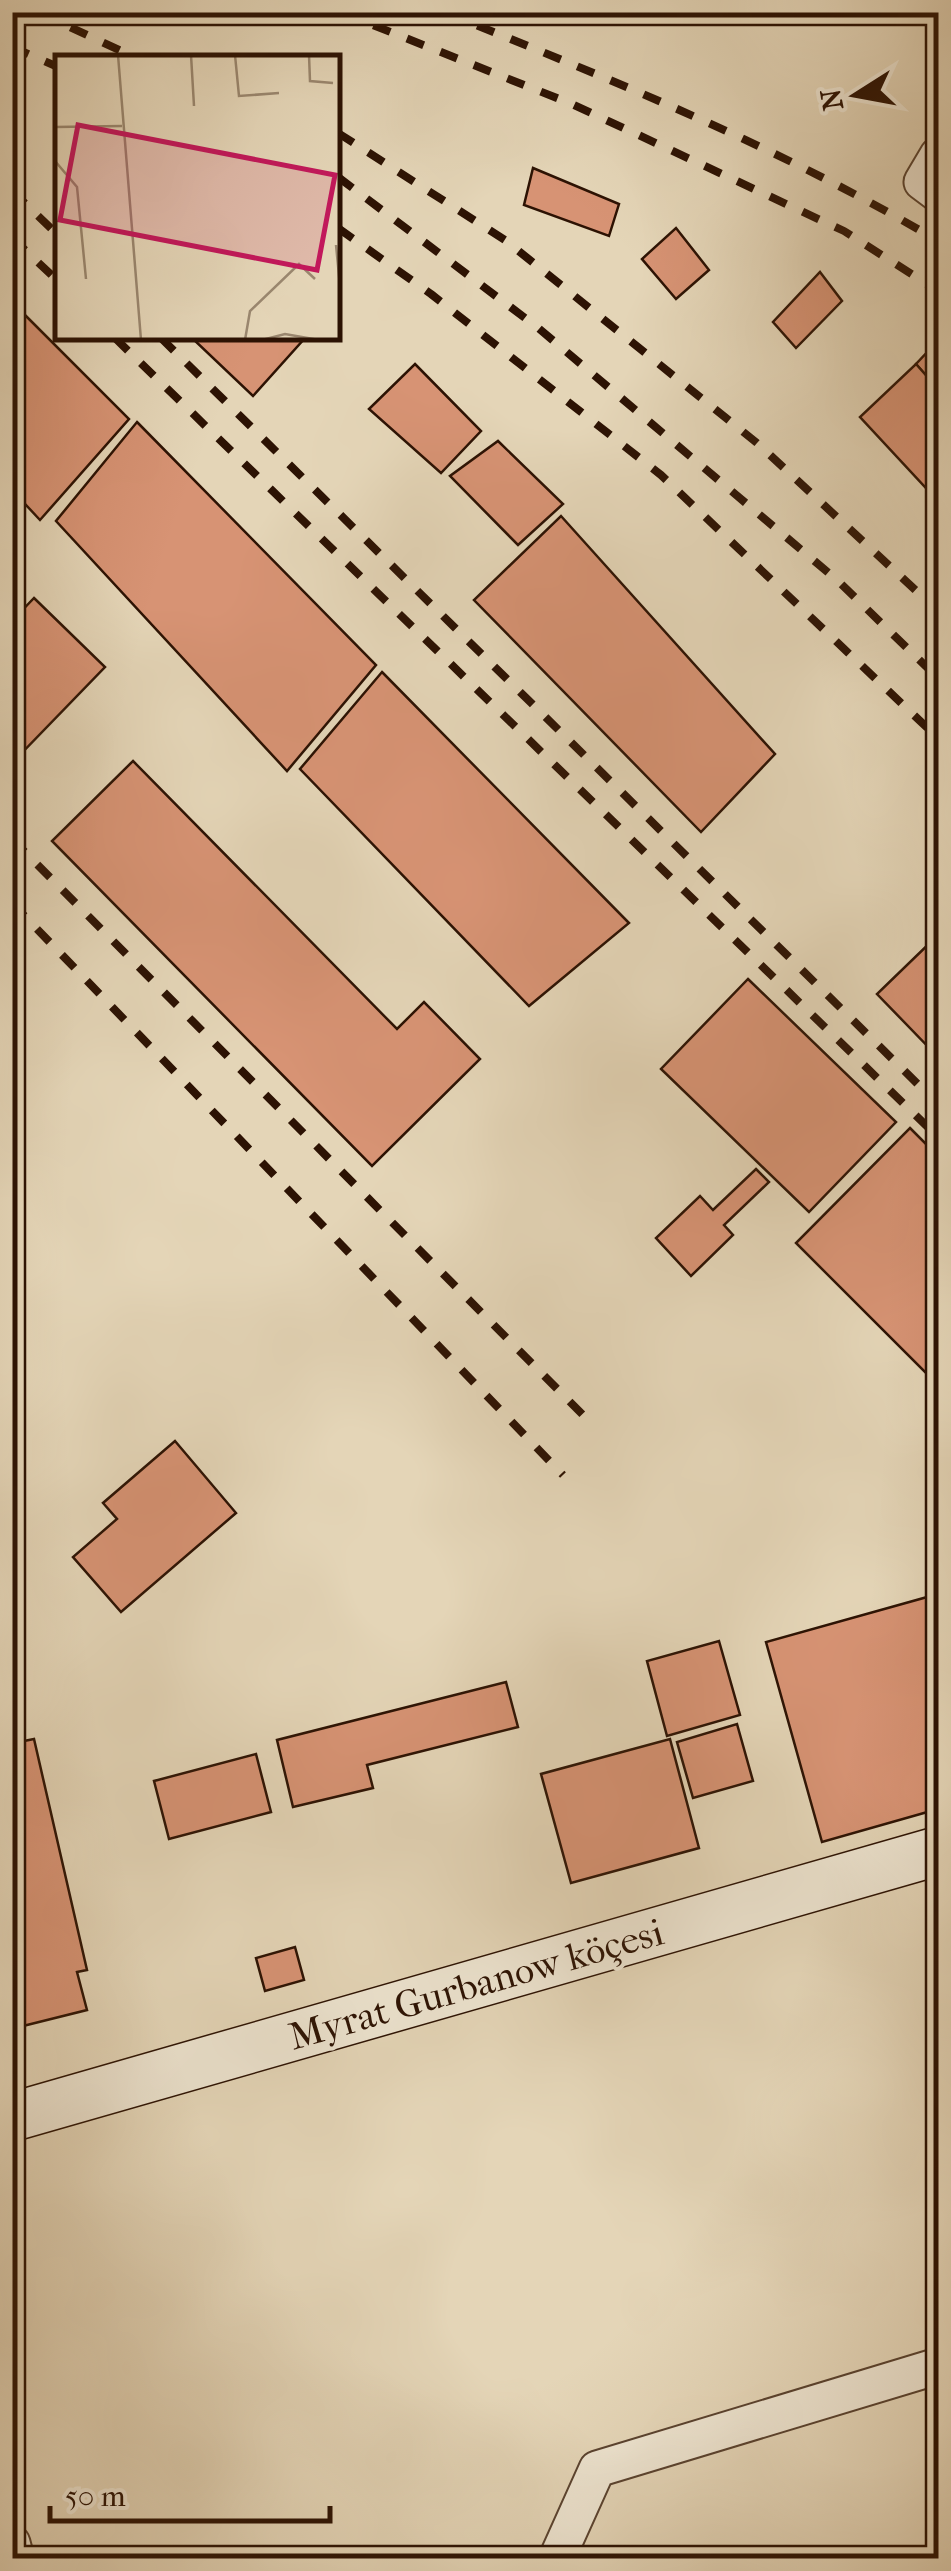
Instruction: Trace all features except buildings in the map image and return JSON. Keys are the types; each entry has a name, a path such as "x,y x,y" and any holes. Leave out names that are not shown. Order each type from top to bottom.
{"street":[{"path":"938,155 922,182 938,194"},
{"name":"Myrat Gurbanow köçesi","path":"12,2118 938,1851"},
{"path":"557,2558 597,2469 938,2366"},
{"path":"12,2543 16,2558"}],"railway":[{"path":"38,12 130,55"},
{"path":"340,12 572,104 844,231 938,291"},
{"path":"444,12 757,146 938,241"},
{"path":"12,47 55,66"},
{"path":"340,134 505,240 757,443 938,611"},
{"path":"340,179 537,327 837,580 938,678"},
{"path":"12,191 55,232"},
{"path":"340,229 431,294 661,475 938,738"},
{"path":"12,238 55,278"},
{"path":"117,340 938,1137"},
{"path":"163,340 938,1104"},
{"path":"12,839 588,1420"},
{"path":"12,903 563,1475"}]}
